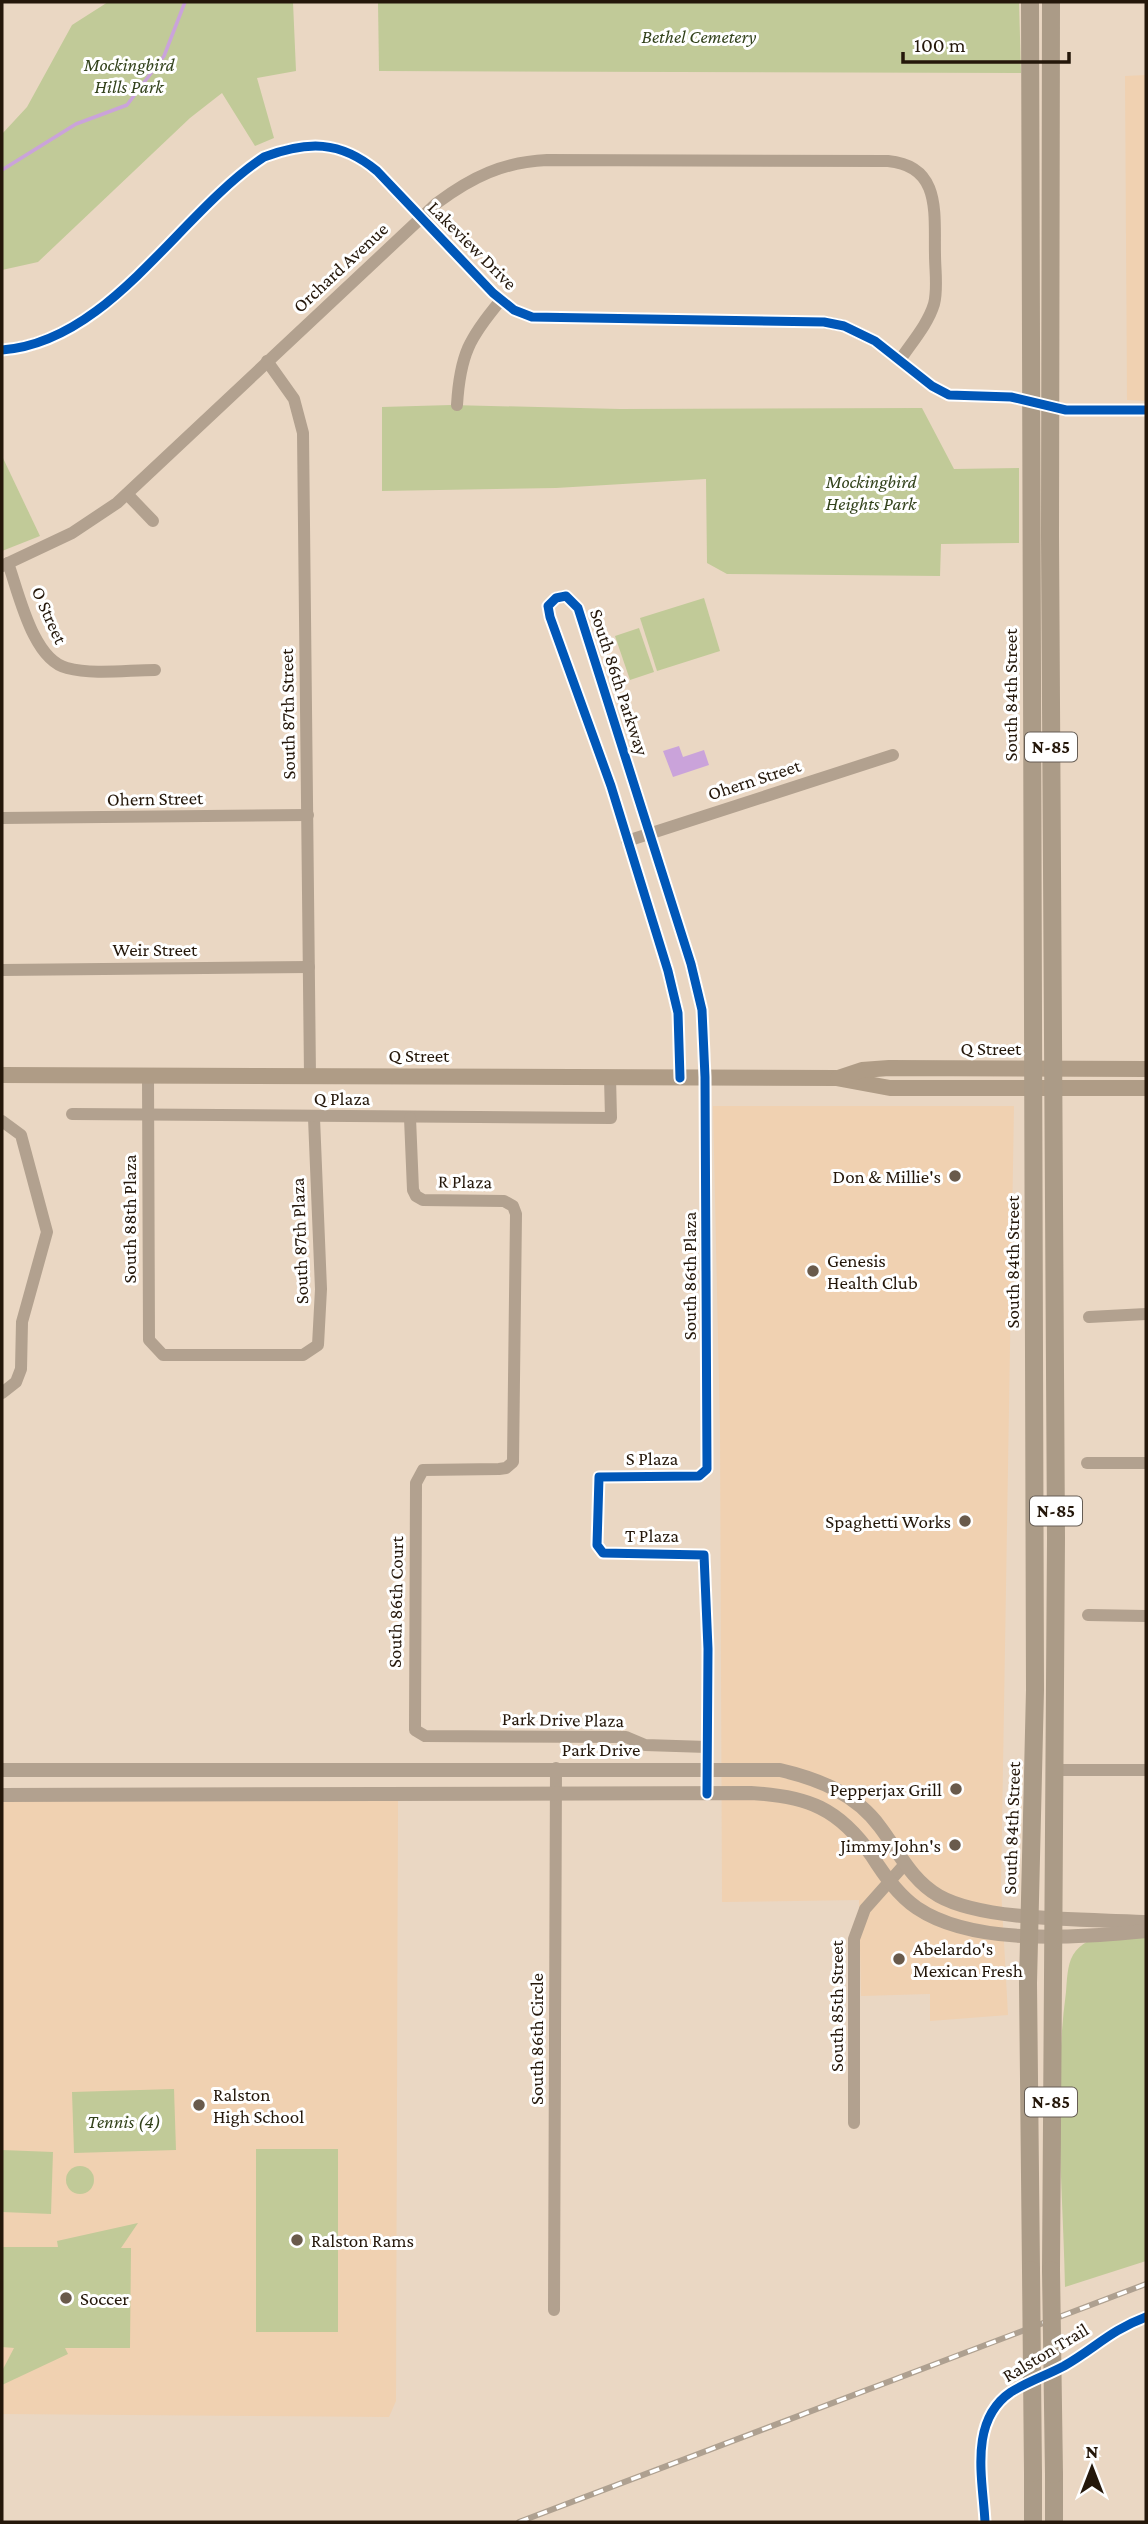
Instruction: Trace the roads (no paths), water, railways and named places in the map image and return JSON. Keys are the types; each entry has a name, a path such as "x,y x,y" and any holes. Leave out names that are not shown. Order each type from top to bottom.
{"main road":[{"name":"South 84th Street","path":"1030,2 1035,1743 1029,1934 1033,2522"},
{"name":"N-85","path":"1051,2 1050,406 1056,1770 1051,2270 1054,2522"},
{"name":"Q Street","path":"836,1078 862,1070 889,1068 1146,1069"},
{"name":"Q Street","path":"2,1075 836,1078 890,1088 1146,1088"}],"street":[{"name":"Lakeview Drive","path":"2,350 37,345 82,323 258,161 285,149 332,147 356,155 377,171 501,300 514,310 546,319 824,322 862,333 932,386 949,395 1011,397 1066,410 1146,410"},
{"name":"Orchard Avenue","path":"5,564 72,533 127,494 421,218 473,178 500,167 528,161 894,162 906,165 922,176 934,201 933,306 900,360"},
{"path":"457,405 459,370 466,347 478,327 501,300"},
{"name":"South 87th Street","path":"267,361 294,399 303,433 310,1076"},
{"path":"127,494 153,521"},
{"name":"O Street","path":"5,564 39,646 50,660 74,670 155,670"},
{"name":"South 86th Parkway","path":"680,1077 678,1013 662,951 611,786 548,606 556,598 566,596 578,607 685,943 702,1010 705,1077"},
{"path":"571,669 595,661"},
{"name":"Ohern Street","path":"627,841 893,755"},
{"path":"611,786 632,776"},
{"name":"Ohern Street","path":"2,818 308,815"},
{"path":"662,951 685,943"},
{"name":"Weir Street","path":"2,970 309,967"},
{"path":"678,1029 702,1028"},
{"name":"South 88th Plaza","path":"148,1076 149,1340 163,1355 303,1355"},
{"name":"Q Plaza","path":"72,1114 314,1118 611,1118 610,1077"},
{"name":"South 86th Plaza","path":"704,1474 707,1469 705,1077"},
{"name":"South 87th Plaza","path":"303,1355 313,1350 320,1338 314,1118"},
{"name":"R Plaza","path":"410,1118 413,1190 416,1196 423,1200 504,1201 513,1206 516,1214 514,1457 510,1465 499,1469 420,1472"},
{"path":"2,1121 22,1135 47,1232 22,1322 21,1369 16,1382 2,1394"},
{"path":"1088,1317 1146,1314"},
{"path":"1087,1463 1146,1463"},
{"name":"South 86th Court","path":"418,1733 413,1726 414,1574 416,1483 420,1472"},
{"name":"S Plaza","path":"599,1552 599,1477 704,1474"},
{"name":"T Plaza","path":"599,1552 704,1555 707,1747"},
{"path":"1088,1615 1146,1616"},
{"name":"Park Drive Plaza","path":"418,1733 425,1736 626,1737 645,1745 707,1747"},
{"path":"706,1794 707,1747"},
{"name":"South 86th Circle","path":"554,2310 556,1768"},
{"name":"Park Drive","path":"2,1770 780,1770 833,1788 869,1813 905,1864 927,1887 944,1898 979,1909 1029,1915 1053,1925 1146,1931"},
{"path":"1056,1770 1146,1770"},
{"name":"Park Drive","path":"2,1795 786,1796 823,1808 845,1823 888,1880 915,1907 940,1920 979,1931 1029,1934 1053,1925 1146,1923"},
{"name":"South 85th Street","path":"854,2123 854,1939 865,1909 905,1864"}],"waterway":[{"path":"2,170 76,124 127,105 164,56 185,2"}],"railway":[{"path":"519,2522 1146,2284"}],"place":[{"name":"Don & Millie's","path":"955,1176"},
{"name":"Genesis Health Club","path":"813,1271"},
{"name":"Spaghetti Works","path":"965,1521"},
{"name":"Pepperjax Grill","path":"956,1789"},
{"name":"Jimmy John's","path":"955,1845"},
{"name":"Abelardo's Mexican Fresh","path":"899,1959"},
{"name":"Ralston High School","path":"199,2105"},
{"name":"Ralston Rams","path":"297,2240"},
{"name":"Soccer","path":"66,2298"}],"park label":[{"name":"Bethel Cemetery","path":"699,36"},
{"name":"Mockingbird Hills Park","path":"129,75"},
{"name":"Mockingbird Heights Park","path":"871,492"},
{"name":"Tennis (4)","path":"124,2121"}]}
